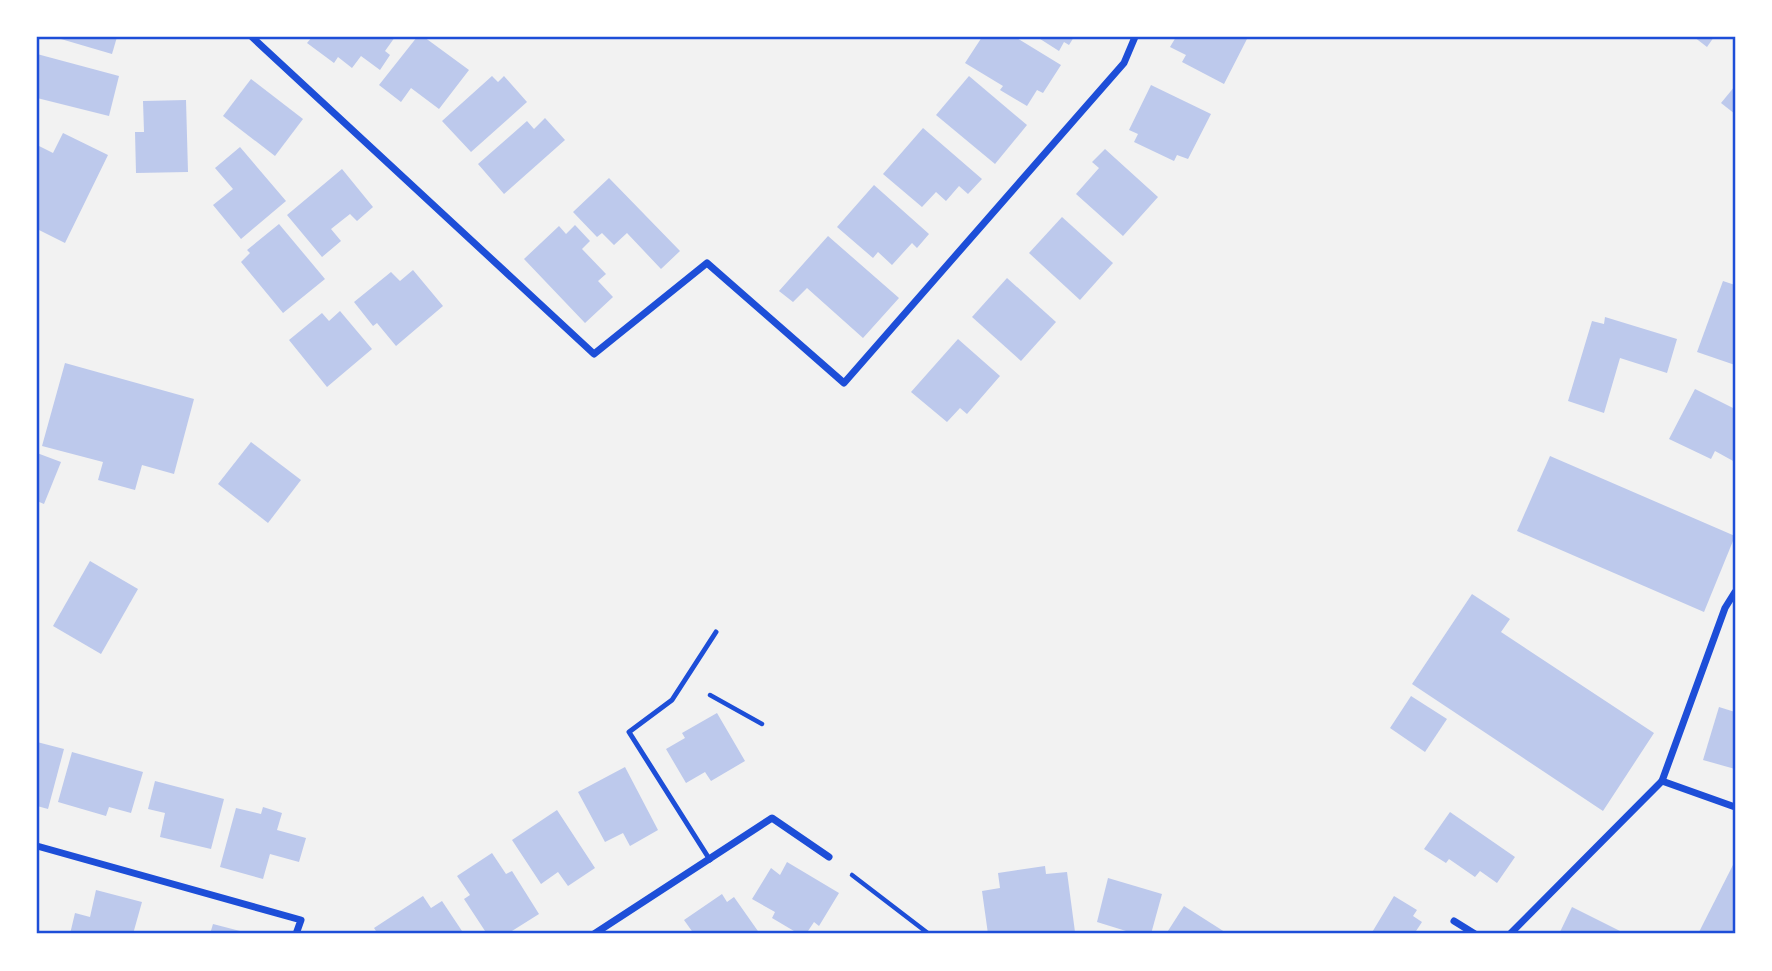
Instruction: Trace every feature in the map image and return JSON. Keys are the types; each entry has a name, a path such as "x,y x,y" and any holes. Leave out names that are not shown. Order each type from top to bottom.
{"street":[{"path":"252,37 594,354 707,263 844,383 1124,62 1135,37"},
{"path":"1510,934 1662,781 1725,608 1735,592"},
{"path":"1662,781 1735,807"},
{"path":"594,934 772,818 829,858"},
{"path":"37,846 301,920 296,934"},
{"path":"1454,921 1475,934"}],"lane":[{"path":"710,860 629,732 672,700 716,632"}],"path":[{"path":"685,681 762,724"},
{"path":"872,890 929,934"}],"building":[{"path":"54,37 117,37 112,54"},
{"path":"312,37 395,37 385,51 390,55 380,70 361,56 352,68 338,57 334,63 307,43"},
{"path":"417,37 424,37 469,70 439,109 411,88 401,102 379,85"},
{"path":"982,37 1015,37 1061,65 1043,93 1037,90 1027,106 1000,90 1003,86 965,63"},
{"path":"1037,37 1074,37 1069,45 1064,42 1059,51"},
{"path":"1176,37 1248,37 1224,84 1182,62 1186,55 1170,47"},
{"path":"1694,37 1714,37 1707,47"},
{"path":"37,54 119,76 109,116 37,98"},
{"path":"492,76 498,82 504,76 527,102 471,152 442,121"},
{"path":"969,76 1027,125 995,164 936,115"},
{"path":"251,79 303,119 275,156 223,116"},
{"path":"1151,85 1211,114 1188,159 1177,155 1174,161 1134,142 1138,134 1129,130"},
{"path":"1735,86 1735,114 1721,103"},
{"path":"186,100 188,172 136,173 135,132 144,132 143,101"},
{"path":"545,118 565,140 504,194 478,164 527,121 534,129"},
{"path":"923,128 982,179 968,194 959,186 946,201 936,192 922,207 883,174"},
{"path":"63,133 108,155 65,243 37,229 37,145 53,153"},
{"path":"240,147 286,201 241,239 213,205 233,189 215,168"},
{"path":"1105,149 1158,197 1123,236 1076,194 1099,168 1092,162"},
{"path":"342,169 373,207 357,221 350,214 331,229 341,241 322,257 287,215"},
{"path":"609,178 680,251 661,269 627,233 614,245 602,233 597,237 573,212"},
{"path":"874,185 929,234 917,248 912,243 892,265 878,252 873,258 837,227"},
{"path":"1062,217 1113,263 1080,300 1029,253"},
{"path":"279,224 325,279 283,313 241,262 250,253 247,250"},
{"path":"575,225 590,241 582,249 606,274 598,281 613,297 585,323 524,259 559,226 566,234"},
{"path":"828,236 899,298 863,338 807,288 793,302 779,291"},
{"path":"413,270 443,306 396,346 377,323 373,326 354,302 391,272 400,281"},
{"path":"1007,278 1056,322 1021,361 972,317"},
{"path":"1723,281 1735,285 1735,365 1697,352"},
{"path":"340,311 372,349 327,387 289,340 322,313 329,321"},
{"path":"1605,317 1677,339 1667,373 1620,358 1604,413 1568,401 1592,321 1604,324"},
{"path":"958,339 1000,376 967,414 960,408 947,422 911,392"},
{"path":"65,363 194,399 174,474 142,465 135,490 98,480 103,462 42,446"},
{"path":"1695,389 1735,409 1735,462 1715,451 1711,459 1669,439"},
{"path":"251,442 301,480 268,523 218,484"},
{"path":"37,453 61,462 44,504 37,501"},
{"path":"1550,456 1735,536 1704,612 1517,531"},
{"path":"90,561 138,589 101,654 53,626"},
{"path":"1472,594 1510,619 1501,632 1654,733 1603,811 1412,684"},
{"path":"1411,696 1447,719 1425,752 1390,728"},
{"path":"1719,707 1735,712 1735,769 1703,760"},
{"path":"717,713 745,761 711,781 705,772 686,783 666,749 685,738 682,733"},
{"path":"37,742 64,749 48,809 37,806"},
{"path":"72,752 143,772 131,813 109,807 106,816 58,802"},
{"path":"625,767 658,830 630,846 623,833 605,842 578,792"},
{"path":"155,781 224,799 211,849 160,837 165,813 148,809"},
{"path":"263,807 282,813 277,830 306,838 299,862 270,854 263,879 220,867 236,808 261,814"},
{"path":"557,810 595,868 568,886 558,872 541,884 512,840"},
{"path":"1450,812 1515,857 1497,883 1480,871 1475,877 1449,859 1446,863 1424,849"},
{"path":"492,853 506,874 512,871 539,914 507,934 487,934 464,899 470,895 457,876"},
{"path":"1735,861 1735,934 1698,934"},
{"path":"787,862 839,893 819,926 814,922 806,934 799,934 772,918 775,912 752,899 771,868 780,875"},
{"path":"1045,866 1046,874 1067,872 1075,932 988,934 982,891 1000,888 998,873"},
{"path":"1108,878 1162,894 1151,934 1125,934 1126,931 1097,922"},
{"path":"96,890 142,902 133,934 70,934 75,913 90,917"},
{"path":"722,894 727,902 734,897 760,934 694,934 684,920"},
{"path":"423,896 431,908 442,901 464,934 378,934 374,928"},
{"path":"1394,896 1417,910 1413,916 1422,922 1414,934 1371,934"},
{"path":"1184,906 1228,934 1166,934"},
{"path":"1572,907 1626,934 1559,934"},
{"path":"213,924 240,931 239,934 210,934"}]}
